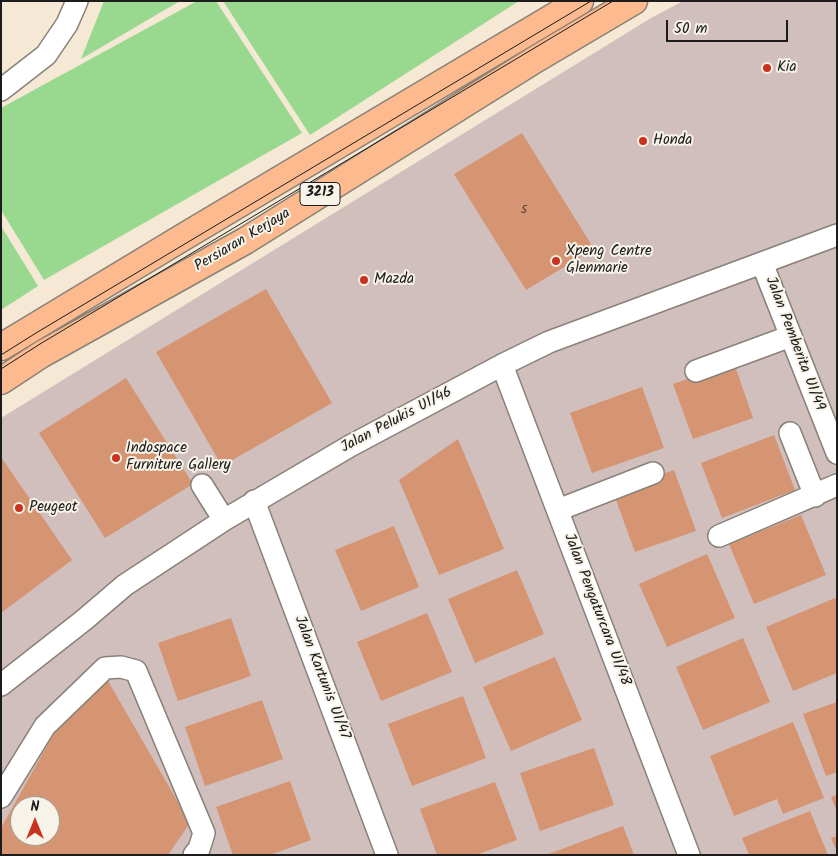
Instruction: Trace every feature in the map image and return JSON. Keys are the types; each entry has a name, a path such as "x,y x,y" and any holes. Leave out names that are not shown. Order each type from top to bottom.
{"main road":[{"name":"3213","path":"1,347 190,232 580,1"},
{"name":"Persiaran Kerjaya","path":"1,381 42,354 245,241 528,64 634,1"}],"street":[{"path":"1,90 46,55 67,24 77,1"},
{"name":"Jalan Pelukis U1/46","path":"1,685 84,620 125,585 254,501 350,446 549,342 837,236"},
{"name":"Jalan Pemberita U1/49","path":"762,263 837,453"},
{"path":"696,371 791,336"},
{"name":"Jalan Pengaturcara U1/48","path":"502,365 689,855"},
{"path":"790,433 814,496"},
{"path":"558,510 653,473"},
{"path":"202,485 224,520"},
{"path":"719,536 837,485"},
{"name":"Jalan Kartunis U1/47","path":"254,501 387,855"},
{"path":"1,797 45,726 105,668 121,667 136,671 204,832 199,849 194,855"}],"shaded area":[{"path":"683,1 837,1 837,855 1,855 1,418 651,18"}],"green space":[{"path":"104,1 180,1 81,59"},
{"path":"197,1 216,1 302,133 44,280 1,210 1,108"},
{"path":"223,1 519,1 310,135"},
{"path":"1,226 38,286 1,310"}],"building":[{"path":"522,133 594,249 526,290 454,174"},
{"path":"266,289 332,403 222,466 156,352"},
{"path":"734,363 753,418 693,439 673,384"},
{"name":"Indospace Furniture Gallery","path":"126,378 193,484 105,538 39,433"},
{"path":"642,387 664,448 592,473 570,413"},
{"path":"774,435 795,490 722,518 701,463"},
{"path":"458,439 504,549 439,575 399,480"},
{"name":"Peugeot","path":"1,457 72,560 1,613"},
{"path":"674,470 696,531 635,552 613,492"},
{"path":"801,515 826,575 754,604 729,544"},
{"path":"394,526 419,587 361,611 335,550"},
{"path":"707,554 735,618 667,647 639,584"},
{"path":"517,570 544,634 475,663 448,599"},
{"path":"835,598 837,602 837,673 793,691 766,627"},
{"path":"427,613 452,672 381,701 357,642"},
{"path":"231,618 251,676 178,701 158,643"},
{"path":"743,638 770,702 703,730 676,667"},
{"path":"555,657 582,720 511,751 483,687"},
{"path":"108,681 190,823 168,855 1,855 1,828 10,812 10,846 60,846 60,796 19,796 53,735"},
{"path":"463,696 486,758 412,786 388,724"},
{"path":"262,700 283,759 205,786 185,727"},
{"path":"837,702 837,772 826,776 803,714"},
{"path":"793,722 824,798 783,814 777,799 734,816 710,756"},
{"path":"594,748 614,805 540,831 520,773"},
{"path":"290,781 311,840 270,855 233,855 216,807"},
{"path":"495,782 517,840 476,855 437,855 420,809"},
{"path":"837,795 837,812 831,797"},
{"path":"810,811 828,855 749,855 742,838"},
{"path":"623,826 634,855 546,855"},
{"path":"837,836 837,852 831,838"}],"tram line":[{"path":"1,355 591,1"},
{"path":"1,369 613,1"}],"place":[{"name":"Kia","path":"767,68"},
{"name":"Honda","path":"643,141"},
{"name":"Xpeng Centre Glenmarie","path":"556,261"},
{"name":"Mazda","path":"364,280"},
{"name":"Indospace Furniture Gallery","path":"116,458"},
{"name":"Peugeot","path":"19,508"}]}
